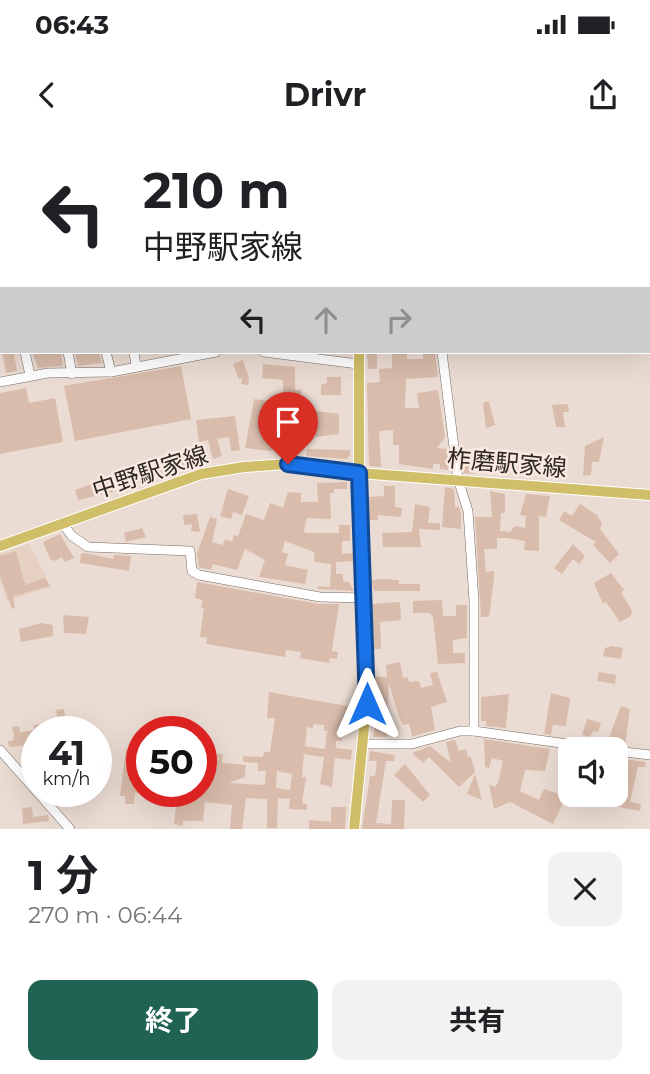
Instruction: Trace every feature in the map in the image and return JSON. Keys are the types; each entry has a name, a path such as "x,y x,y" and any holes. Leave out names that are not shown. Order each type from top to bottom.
{"main road":[{"path":"354,829 365,744 368,687 359,473 359,354"},
{"name":"中野駅家線","path":"0,546 201,474 288,464 359,473"},
{"name":"柞磨駅家線","path":"359,473 650,495"}],"street":[{"path":"25,354 30,375"},
{"path":"68,354 72,374"},
{"path":"106,354 111,372"},
{"path":"134,354 136,366"},
{"path":"0,382 30,375 111,372 205,354"},
{"path":"280,354 358,364"},
{"path":"442,354 458,479 468,511 473,564 474,731"},
{"path":"62,523 72,536 89,547 190,551 192,571 198,575 320,597 365,598"},
{"path":"365,744 412,744 474,731 558,743"},
{"path":"0,750 70,829"},
{"path":"628,752 650,755"}],"shaded area":[{"path":"29,544 51,587 7,601 0,580 0,554"}],"building":[{"path":"2,354 14,354 17,371 6,373"},
{"path":"61,354 63,366 38,368 33,355"},
{"path":"75,354 100,354 102,363 78,366"},
{"path":"367,354 377,354 377,369 368,369"},
{"path":"392,354 407,354 407,359 423,359 423,354 435,354 438,377 406,379 405,408 419,408 417,393 438,390 445,437 437,448 447,449 448,470 440,469 440,464 433,464 433,469 399,464 399,445 393,445 393,430 379,431 381,467 369,466 367,383 380,382 379,369 392,368"},
{"path":"243,360 249,378 248,385 241,384 242,378 239,379 233,364"},
{"path":"263,364 295,367 295,390 301,390 300,429 295,448 286,448 288,395 283,395 283,380 262,378"},
{"path":"181,366 191,419 75,441 64,386"},
{"path":"327,377 341,377 341,395 321,395 321,385 327,383"},
{"path":"26,388 29,403 55,398 63,442 0,454 0,393"},
{"path":"254,399 268,401 265,432 273,433 272,451 245,448"},
{"path":"489,401 495,425 486,428 483,403"},
{"path":"568,404 569,412 563,412 565,427 556,427 552,405"},
{"path":"316,411 339,414 339,434 315,437"},
{"path":"235,416 240,450 231,451 229,437 217,439 222,456 213,459 208,440 199,442 196,420"},
{"path":"604,437 599,462 592,462 591,475 583,476 585,446"},
{"path":"307,449 350,450 350,455 347,459 306,456"},
{"path":"462,451 476,452 474,474 464,473"},
{"path":"191,453 194,462 180,471 129,485 125,474"},
{"path":"109,478 113,492 78,500 75,490"},
{"path":"347,482 347,489 334,489 334,493 330,493 331,519 307,518 304,530 305,533 339,533 339,525 350,525 350,541 342,541 342,554 354,553 355,561 336,562 336,574 343,574 343,581 349,582 354,591 318,589 318,586 330,587 331,564 315,562 314,552 285,541 282,552 288,554 285,565 308,570 305,584 259,577 265,560 245,549 237,570 213,564 211,570 199,567 197,554 210,517 217,519 212,542 223,545 225,539 232,542 234,535 238,536 246,514 264,520 270,503 283,508 288,492 301,493 301,502 318,502 317,483"},
{"path":"384,486 395,486 395,507 402,508 401,517 378,515 378,520 369,520 368,497 384,496"},
{"path":"445,487 454,489 455,507 459,507 461,512 461,529 442,527"},
{"path":"228,489 249,496 242,515 233,512 231,519 220,516"},
{"path":"490,491 505,494 505,513 501,513 500,531 510,532 515,526 525,528 526,516 520,515 526,494 550,496 546,517 539,516 539,551 524,550 525,541 507,538 497,538 497,549 484,549 486,572 494,571 494,578 489,617 481,617 475,517 492,517"},
{"path":"415,504 430,507 428,523 440,523 440,530 419,529 421,547 383,547 382,533 412,532"},
{"path":"580,504 597,515 602,523 600,529 619,554 610,563 593,545 596,542 559,520 564,511 572,516"},
{"path":"197,514 200,532 191,531 192,524 184,525 183,515"},
{"path":"142,528 146,537 126,542 124,533"},
{"path":"60,534 74,558 64,562 62,557 54,561 50,559 43,542"},
{"path":"573,544 585,556 579,564 573,559 562,574 554,568"},
{"path":"16,551 25,585 45,578 50,586 13,596 15,608 12,609 0,575 0,556"},
{"path":"81,554 113,559 114,555 131,556 129,571 80,563"},
{"path":"611,573 624,590 621,592 632,611 631,616 620,622 606,602 603,604 594,583"},
{"path":"371,580 399,580 399,584 420,584 420,591 374,591"},
{"path":"197,582 319,604 339,604 332,651 338,652 337,659 330,658 329,663 300,658 301,652 286,650 285,657 206,644 207,638 200,637 204,608 201,607 203,600 195,598"},
{"path":"442,600 443,616 456,616 456,605 467,605 467,638 453,640 453,653 465,653 465,663 438,664 433,617 430,613 413,613 413,601"},
{"path":"400,602 401,620 380,622 381,649 374,649 372,604"},
{"path":"63,615 89,617 86,634 64,633"},
{"path":"41,623 53,625 53,636 21,642 19,629"},
{"path":"605,648 623,648 621,659 603,656"},
{"path":"400,662 403,678 408,677 409,682 419,681 421,688 433,685 430,673 437,672 447,702 431,707 435,730 410,737 412,735 409,724 403,725 399,717 389,683 387,737 373,737 377,708 375,677 387,677 386,665"},
{"path":"599,672 616,675 615,684 597,681"},
{"path":"269,692 358,708 357,714 345,713 342,741 336,741 336,748 352,750 351,760 335,758 332,787 320,784 324,757 304,754 302,777 306,777 302,803 307,804 307,810 289,809 290,799 278,798 277,828 267,828 267,799 246,798 242,829 230,829 232,805 217,803 217,754 223,754 222,763 246,765 245,777 229,783 265,785 266,771 258,771 258,763 243,762 243,756 263,757 264,752 270,752 275,718 267,718","holes":["313,724 324,725 324,731 327,731 325,749 305,746 307,727 313,728","277,771 292,774 290,790 276,788"]},
{"path":"551,693 570,698 566,726 553,725 551,735 544,734"},
{"path":"509,694 506,728 486,726 486,721 481,721 481,697"},
{"path":"621,706 630,709 626,737 609,737"},
{"path":"64,709 65,716 57,716 56,710"},
{"path":"587,719 601,723 598,732 593,731 590,737 582,735"},
{"path":"19,726 21,746 9,747 8,741 13,741 14,735 12,727"},
{"path":"484,739 550,749 545,771 525,770 520,791 539,800 544,789 558,794 558,807 561,807 553,824 510,802 494,809 489,784 495,787 498,783 503,761 492,758 489,768 485,767"},
{"path":"455,740 459,751 466,749 468,757 471,757 475,772 459,787 429,757 423,763 412,753 430,746 451,763 446,742"},
{"path":"126,749 126,804 125,796 120,796"},
{"path":"370,751 395,755 394,761 386,761 376,823 391,824 392,800 405,800 404,829 362,829 370,776 375,776 377,761 369,761"},
{"path":"628,760 646,762 645,767 638,767 630,802 641,804 640,811 619,807 628,807"},
{"path":"405,764 430,795 423,802 394,775"},
{"path":"475,774 482,800 467,794"},
{"path":"32,807 33,817 48,815 49,821 23,824 22,808"},
{"path":"176,807 204,807 203,821 183,821 183,826 174,824"},
{"path":"331,807 346,807 345,829 309,829 309,820 331,822"}],"route":[{"path":"288,464 359,473 367,704"}]}
